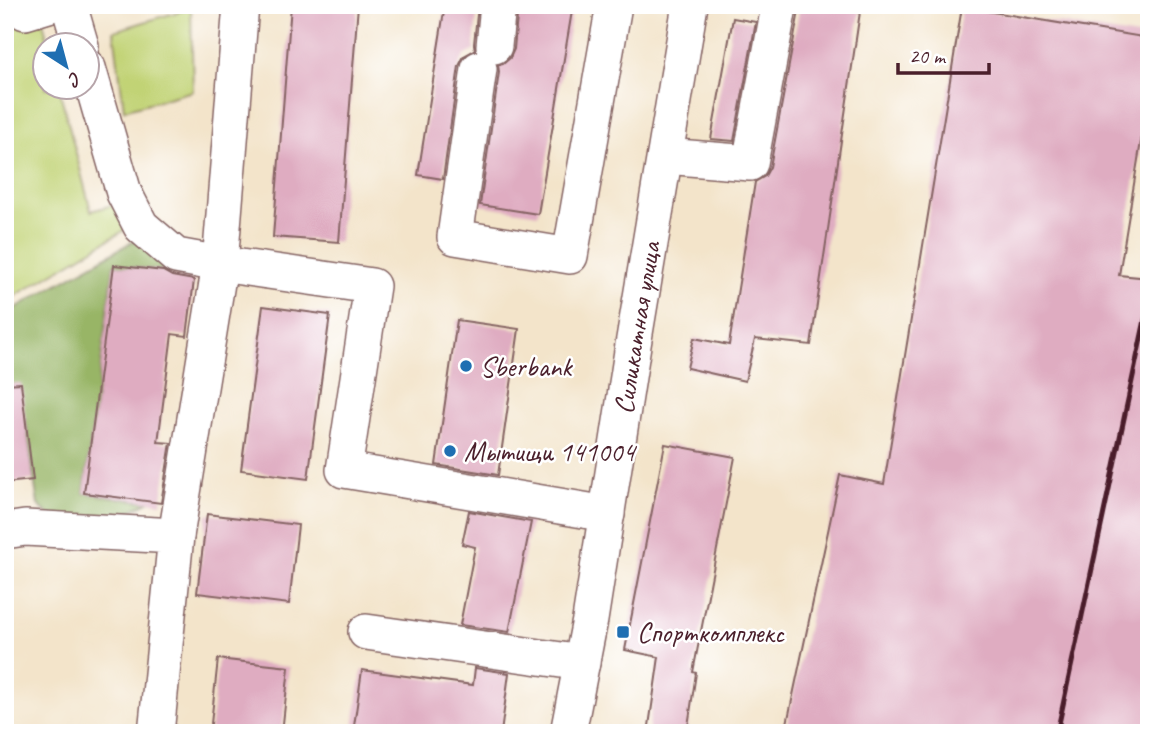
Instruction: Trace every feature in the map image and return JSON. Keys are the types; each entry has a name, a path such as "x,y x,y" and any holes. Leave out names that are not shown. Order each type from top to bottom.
{"street":[{"path":"22,5 25,12 48,5"},
{"path":"69,5 77,32"},
{"path":"156,733 176,536 220,264 241,5"},
{"path":"498,5 486,57 454,237 570,256 614,5"},
{"name":"Силикатная улица","path":"568,733 607,514 690,5"},
{"path":"665,156 750,163 779,7 776,5"},
{"path":"98,102 124,193 141,226 176,256 373,286 344,470 607,514"},
{"path":"5,531 25,528 176,536"},
{"path":"366,632 582,663"}],"green space":[{"path":"5,5 41,14 46,32 32,32 32,102 63,102 91,211 120,203 128,228 5,302"},
{"path":"191,8 193,91 124,110 114,31"},
{"path":"137,239 195,275 114,265 84,493 148,502 116,518 55,520 38,505 25,417 5,419 5,314"}],"building":[{"path":"291,5 358,5 339,242 273,237"},
{"path":"445,5 478,5 475,50 464,56 459,66 443,179 418,175"},
{"path":"518,5 573,5 538,214 480,205 498,65 510,58 514,49"},
{"path":"798,5 861,5 811,345 755,339 745,381 687,368 694,338 729,345 755,182 765,176 770,167"},
{"path":"962,7 1149,38 1149,93 1119,275 1149,278 1149,733 785,733 840,475 884,484"},
{"path":"733,18 756,22 734,141 711,139"},
{"path":"114,265 163,271 172,276 194,280 187,336 172,334 158,442 171,443 161,503 84,493"},
{"path":"263,306 330,315 308,479 241,470"},
{"path":"457,320 519,329 498,475 436,465"},
{"path":"21,383 33,480 5,483 5,384"},
{"path":"665,444 735,457 693,672 696,673 687,733 648,733 659,657 625,650"},
{"path":"469,511 531,522 509,632 460,625 475,547 462,544"},
{"path":"207,514 298,525 289,604 197,593"},
{"path":"218,659 289,667 282,733 210,733"},
{"path":"475,668 509,673 501,733 353,733 362,670 473,685"}],"railway":[{"path":"1057,733 1149,301"}],"place":[{"name":"Sberbank","path":"466,366"},
{"name":"Мытищи 141004","path":"450,451"},
{"name":"Спорткомплекс","path":"623,632"}]}
